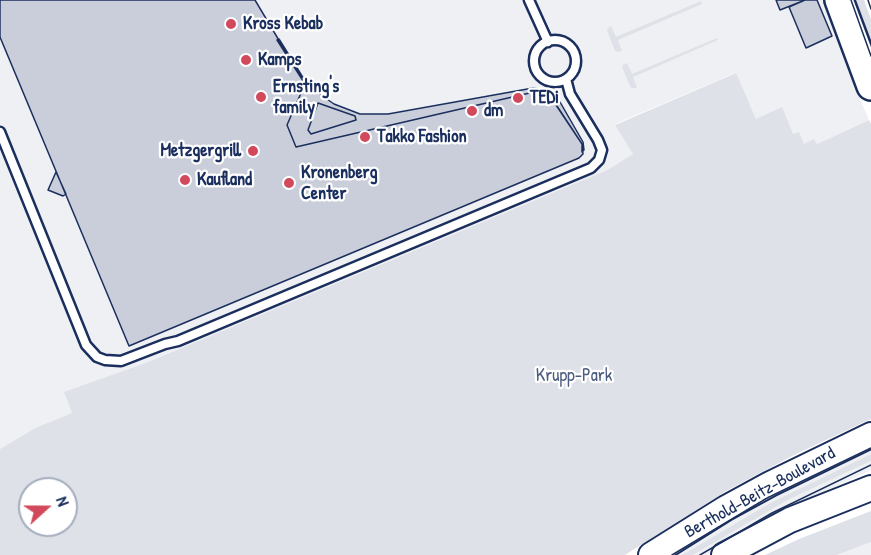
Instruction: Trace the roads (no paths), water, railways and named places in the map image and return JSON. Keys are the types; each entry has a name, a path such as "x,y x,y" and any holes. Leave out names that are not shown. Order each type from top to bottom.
{"main road":[{"path":"839,0 871,86"},
{"name":"Berthold-Beitz-Boulevard","path":"651,555 763,487 871,435"},
{"name":"Berthold-Beitz-Boulevard","path":"724,555 790,520 871,488"}],"lane":[{"path":"529,0 548,42"},
{"path":"562,41 573,50 576,56 575,67 567,79 559,82 550,81 536,69 536,53 542,45 562,41"},
{"path":"0,132 86,345 97,357 121,361 178,341 591,168 599,160 602,150 570,94 567,79"}],"tram line":[{"path":"851,0 871,56"},
{"path":"868,0 871,9"},
{"path":"672,555 767,498 871,448"},
{"path":"700,555 772,513 871,465"}],"place":[{"name":"Kross Kebab","path":"231,24"},
{"name":"Kamps","path":"246,60"},
{"name":"Ernsting's family","path":"261,97"},
{"name":"TEDi","path":"518,98"},
{"name":"dm","path":"472,111"},
{"name":"Takko Fashion","path":"365,137"},
{"name":"Metzgergrill","path":"253,151"},
{"name":"Kaufland","path":"185,180"},
{"name":"Kronenberg Center","path":"289,183"}],"park label":[{"name":"Krupp-Park","path":"574,376"}]}
